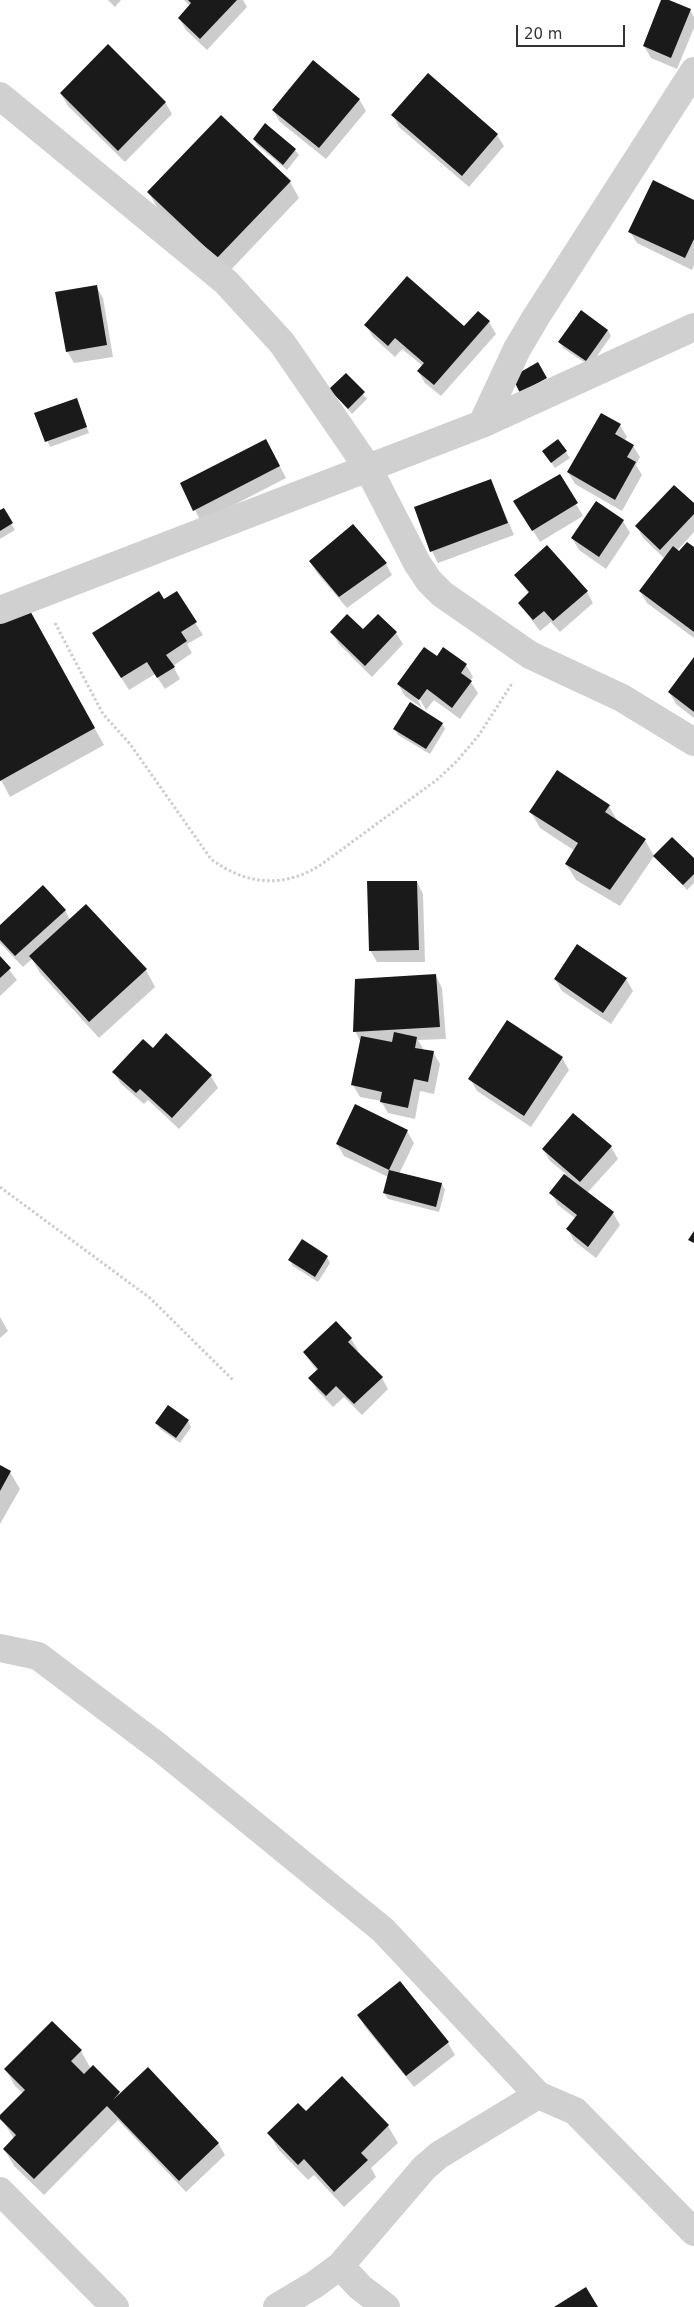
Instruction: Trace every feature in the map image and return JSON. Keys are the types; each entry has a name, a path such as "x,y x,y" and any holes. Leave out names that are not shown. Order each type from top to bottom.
{"street":[{"path":"482,424 517,349 694,71"},
{"path":"0,96 226,282 282,343 368,468 429,582 442,594 530,655 622,698 694,742"},
{"path":"0,610 482,424 694,327"},
{"path":"0,1648 38,1656 160,1748 375,1923 538,2094 576,2111 694,2232"},
{"path":"277,2307 314,2285 340,2266 424,2168 439,2155 538,2094"},
{"path":"0,2191 115,2307"},
{"path":"340,2266 360,2287 386,2307"}],"path":[{"path":"40,593 103,714 130,744 211,859 224,869 246,879 279,881 305,875 438,778 457,761 479,735 530,655"},
{"path":"0,1187 150,1298 234,1381"}],"building":[{"path":"188,0 237,0 200,39 178,18 191,3"},
{"path":"661,0 669,0 691,9 671,58 643,46"},
{"path":"108,44 166,102 118,151 60,93"},
{"path":"313,60 360,99 319,148 272,110"},
{"path":"428,73 498,134 462,176 391,115"},
{"path":"221,115 291,181 217,258 147,192"},
{"path":"265,123 296,149 283,165 253,139"},
{"path":"653,180 694,200 694,239 685,258 628,232"},
{"path":"407,276 464,326 478,311 490,321 434,385 417,371 424,363 395,338 388,346 364,325"},
{"path":"97,285 107,345 66,352 55,292"},
{"path":"581,310 608,330 586,361 558,342"},
{"path":"538,362 547,378 520,393 512,377"},
{"path":"346,373 365,392 348,409 329,389"},
{"path":"77,398 87,427 45,442 34,413"},
{"path":"601,413 621,424 615,434 634,445 627,457 636,462 615,500 567,472"},
{"path":"266,439 280,466 193,511 180,483"},
{"path":"558,439 567,451 551,463 542,451"},
{"path":"560,474 578,503 532,531 513,501"},
{"path":"491,479 508,523 430,552 414,507"},
{"path":"674,485 694,503 694,514 660,550 635,526"},
{"path":"596,501 624,520 599,557 571,538"},
{"path":"4,508 13,523 0,531 0,510"},
{"path":"353,524 387,563 339,597 309,561"},
{"path":"687,542 694,547 694,632 639,591 673,546 679,551"},
{"path":"547,545 588,591 553,621 544,611 533,620 518,603 529,592 514,575"},
{"path":"159,591 164,599 177,591 197,622 181,632 187,641 166,655 175,667 157,678 147,662 121,678 92,633"},
{"path":"28,607 95,728 0,781 0,622"},
{"path":"347,614 363,629 378,614 397,632 365,666 330,632"},
{"path":"424,647 437,656 443,647 467,664 461,673 472,681 452,708 427,689 419,700 397,684"},
{"path":"694,657 694,712 668,692"},
{"path":"410,702 443,723 426,749 393,729"},
{"path":"557,770 610,805 605,812 646,839 610,890 565,864 578,843 529,812"},
{"path":"672,837 694,858 694,874 683,885 653,856"},
{"path":"367,881 417,881 419,950 369,951"},
{"path":"43,885 66,910 15,956 0,940 0,925"},
{"path":"86,904 147,969 89,1022 29,956"},
{"path":"577,944 627,978 603,1013 554,979"},
{"path":"0,956 11,968 0,978"},
{"path":"436,974 440,1027 353,1032 355,979"},
{"path":"507,1020 563,1057 524,1116 468,1079"},
{"path":"394,1032 417,1037 415,1048 434,1051 428,1082 414,1079 408,1108 380,1102 382,1092 351,1085 361,1036 392,1042"},
{"path":"166,1033 212,1075 172,1118 140,1089 136,1093 112,1072 143,1039 153,1048"},
{"path":"355,1104 408,1130 389,1170 336,1144"},
{"path":"573,1113 612,1146 580,1182 542,1149"},
{"path":"389,1170 442,1183 436,1207 383,1193"},
{"path":"564,1174 614,1212 588,1247 566,1229 577,1215 549,1193"},
{"path":"694,1231 694,1243 688,1240"},
{"path":"302,1239 328,1256 315,1277 288,1260"},
{"path":"336,1321 352,1338 348,1342 383,1377 354,1404 336,1386 326,1396 308,1378 318,1369 303,1352"},
{"path":"168,1405 189,1420 176,1438 155,1423"},
{"path":"0,1465 11,1471 0,1491"},
{"path":"400,1981 449,2042 406,2076 357,2015"},
{"path":"52,2021 82,2050 71,2061 84,2074 93,2065 120,2092 113,2100 148,2067 219,2143 179,2181 107,2106 34,2179 3,2149 16,2135 0,2119 0,2115 25,2090 4,2069"},
{"path":"342,2076 389,2125 361,2153 368,2160 334,2192 304,2159 298,2165 267,2133 298,2103 306,2111"},
{"path":"586,2287 598,2307 554,2307"}]}
